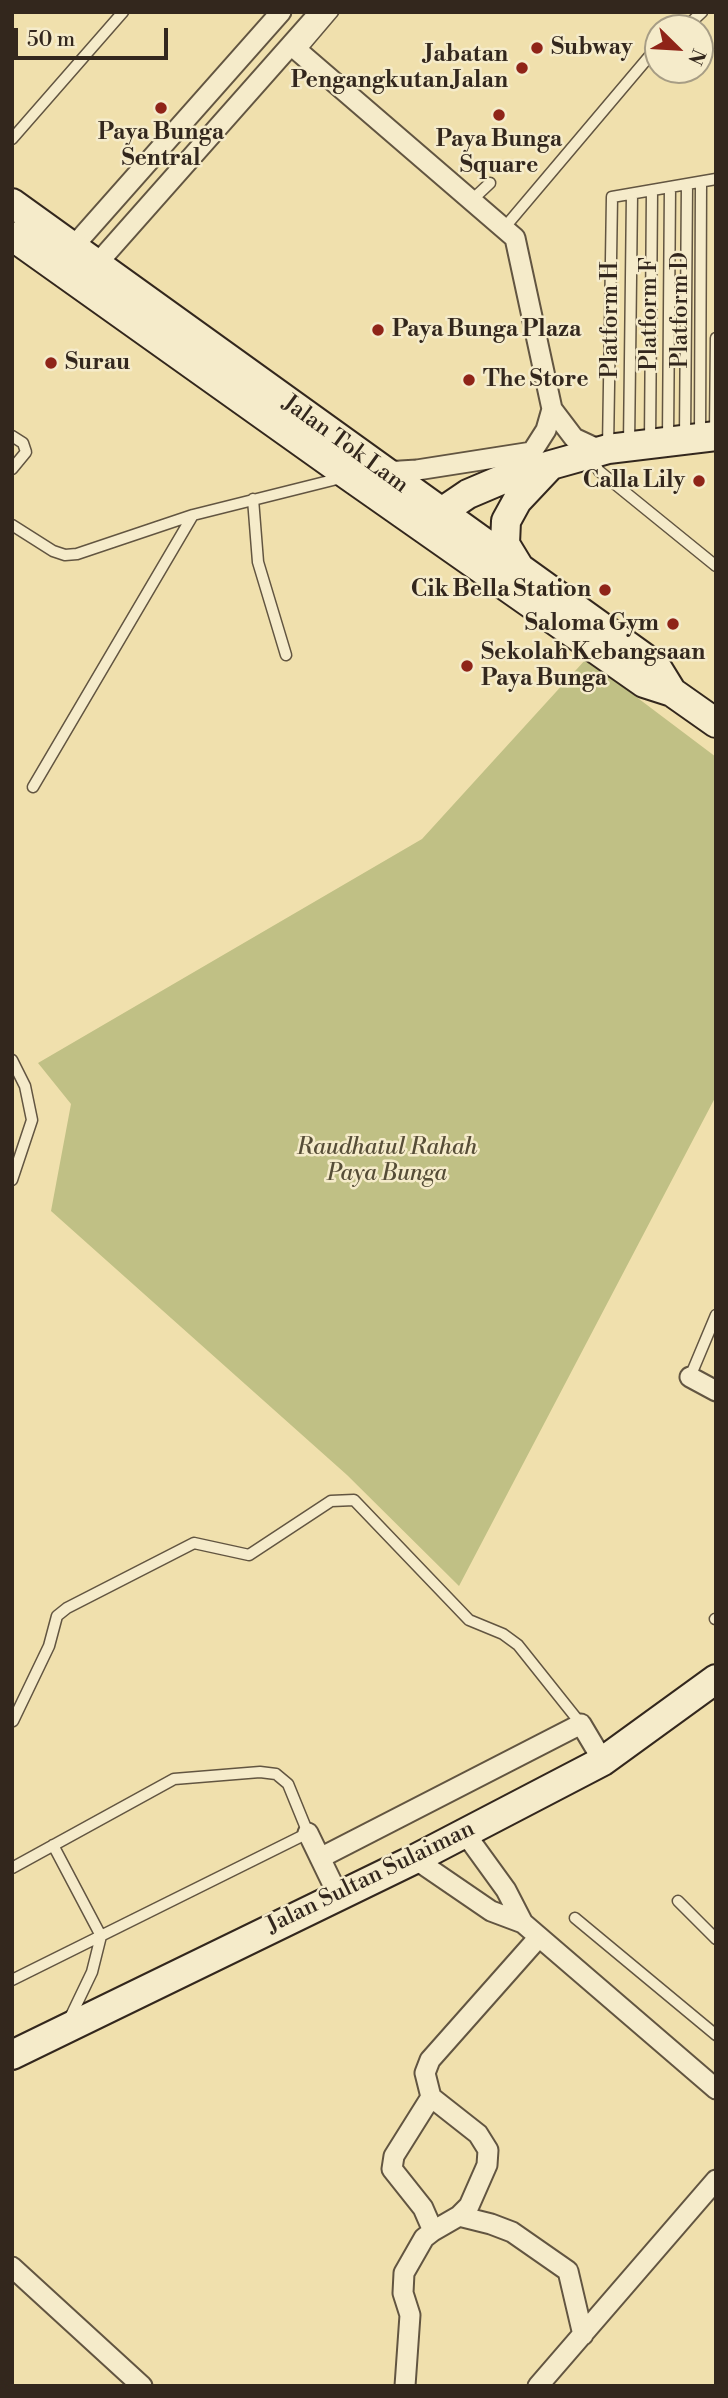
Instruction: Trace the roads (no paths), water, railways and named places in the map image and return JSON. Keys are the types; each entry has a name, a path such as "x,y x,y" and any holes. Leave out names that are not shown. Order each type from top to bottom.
{"street":[{"path":"96,265 295,48 320,12"},
{"path":"72,248 275,19"},
{"path":"295,48 515,237 552,409 574,438 656,444"},
{"name":"Jalan Tok Lam","path":"12,203 383,472 433,522 644,682 672,692 716,723"},
{"name":"Jalan Tok Lam","path":"12,236 349,476 522,571 656,666 672,692"},
{"path":"383,472 532,452 546,430 552,409"},
{"path":"433,522 468,494 501,480 551,465 656,444"},
{"path":"522,571 505,544 504,526 517,501 551,465"},
{"path":"690,1377 716,1391"},
{"name":"Jalan Sultan Sulaiman","path":"12,2055 415,1859 603,1762 715,1683"},
{"path":"320,1858 581,1724 603,1762"},
{"path":"464,1832 506,1890 523,1923"},
{"path":"308,1833 338,1895"},
{"path":"415,1859 491,1911 523,1923 716,2089"},
{"path":"405,2386 410,2315 403,2293 404,2273 424,2238 459,2216 469,2206 486,2165 488,2150 478,2134 431,2097 425,2073 430,2060 539,1937"},
{"path":"431,2097 394,2156 392,2169 423,2208 433,2231"},
{"path":"538,2386 716,2180"},
{"path":"459,2216 512,2232 568,2271 583,2335"},
{"path":"12,2267 142,2386"}],"lane":[{"path":"12,139 123,12"},
{"path":"295,48 334,12"},
{"path":"505,227 644,63"},
{"path":"656,444 612,197 716,179"},
{"name":"Platform D","path":"656,444 701,182"},
{"path":"473,200 490,183"},
{"path":"656,444 687,184"},
{"name":"Platform F","path":"656,444 670,187"},
{"path":"652,191 656,444"},
{"name":"Platform H","path":"632,194 656,444"},
{"path":"716,338 656,444 599,471 716,566"},
{"path":"12,436 23,443 26,452 12,470"},
{"path":"12,525 53,551 65,555 77,554 193,515 349,476"},
{"path":"253,499 258,562 286,655"},
{"path":"33,787 193,515"},
{"path":"12,1060 25,1086 32,1120 12,1180"},
{"path":"690,1377 716,1315"},
{"path":"13,1721 48,1646 57,1616 67,1608 194,1544 249,1555 331,1500 355,1500 469,1620 503,1634 518,1645 581,1724"},
{"path":"12,1868 174,1779 260,1772 276,1774 288,1784 308,1833 12,1980"},
{"path":"53,1845 101,1936 92,1972 65,2030"},
{"path":"678,1900 716,1940"},
{"path":"575,1918 714,2032"}],"place":[{"name":"Subway","path":"537,48"},
{"name":"Jabatan Pengangkutan Jalan","path":"522,68"},
{"name":"Paya Bunga Sentral","path":"161,108"},
{"name":"Paya Bunga Square","path":"499,115"},
{"name":"Paya Bunga Plaza","path":"378,330"},
{"name":"Surau","path":"51,363"},
{"name":"The Store","path":"469,380"},
{"name":"Calla Lily","path":"699,481"},
{"name":"Cik Bella Station","path":"605,590"},
{"name":"Saloma Gym","path":"673,624"},
{"name":"Sekolah Kebangsaan Paya Bunga","path":"467,666"}],"park label":[{"name":"Raudhatul Rahah Paya Bunga","path":"387,1161"}]}
